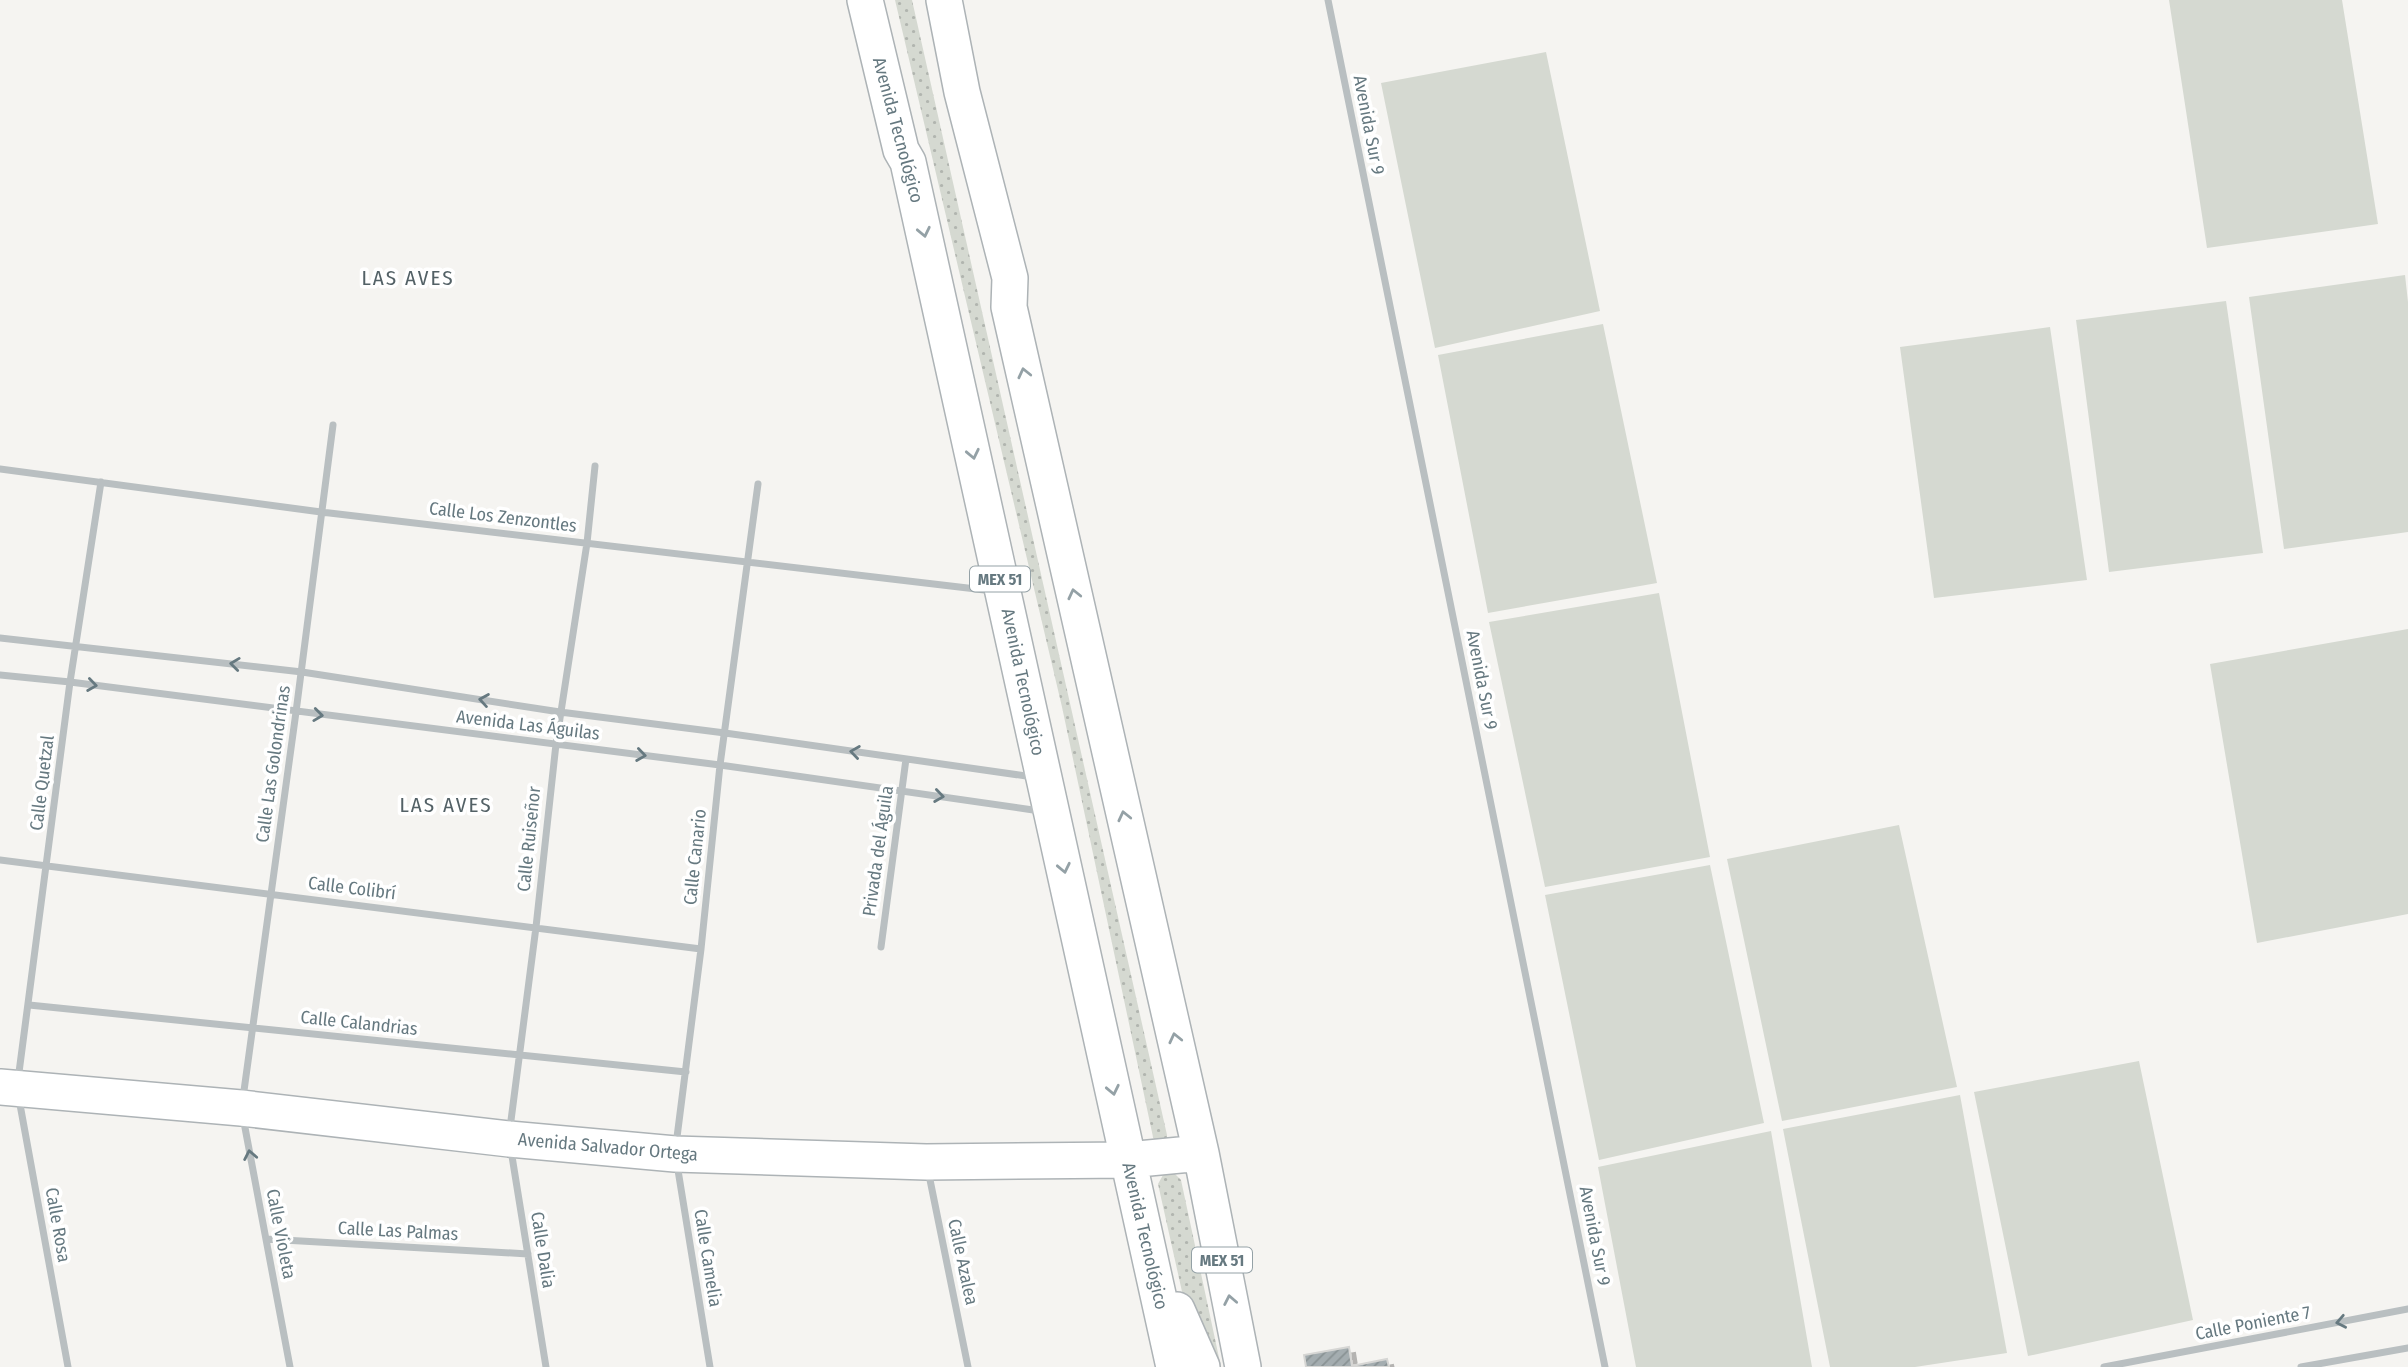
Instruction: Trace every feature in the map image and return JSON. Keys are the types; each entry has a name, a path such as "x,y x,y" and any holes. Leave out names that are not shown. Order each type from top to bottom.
{"main road":[{"name":"Avenida Tecnológico","path":"865,0 901,150 908,162 1174,1367"},
{"path":"875,0 908,162"},
{"path":"933,0 972,176 1009,307"},
{"name":"MEX 51","path":"944,0 962,92 1010,278 1009,307 1201,1153 1244,1367"},
{"name":"Avenida Salvador Ortega","path":"9,1088 242,1108 509,1139 675,1154 926,1162 1128,1160 1201,1153"},
{"path":"1147,1247 1202,1367"}],"street":[{"name":"Avenida Sur 9","path":"1328,0 1605,1367"},
{"name":"Calle Las Golondrinas","path":"242,1108 302,672 332,425"},
{"name":"Calle Ruiseñor","path":"509,1139 560,712 587,543 595,466"},
{"name":"Calle Los Zenzontles","path":"0,469 321,512 1003,593"},
{"name":"Calle Quetzal","path":"9,1088 29,1006 70,682 102,482"},
{"name":"Calle Canario","path":"675,1154 701,949 720,765 758,484"},
{"name":"Avenida Las Águilas","path":"0,638 302,672 560,712 1044,779"},
{"name":"Avenida Las Águilas","path":"0,675 720,765 1052,812"},
{"name":"Privada del Águila","path":"881,947 906,759"},
{"name":"Calle Colibrí","path":"0,860 701,949"},
{"name":"Calle Calandrias","path":"29,1006 685,1072"},
{"name":"Calle Rosa","path":"9,1088 68,1367"},
{"name":"Calle Violeta","path":"242,1108 290,1367"},
{"name":"Calle Dalia","path":"509,1139 546,1367"},
{"name":"Calle Camelia","path":"675,1154 710,1367"},
{"name":"Calle Azalea","path":"926,1162 968,1367"},
{"name":"Calle Las Palmas","path":"266,1240 528,1254"},
{"name":"Calle Poniente 7","path":"2104,1367 2408,1310"},
{"path":"2301,1367 2408,1348"}],"shaded area":[{"path":"895,0 912,0 1167,1135 1167,1147 1157,1148 1153,1137 1062,707"},
{"path":"2169,0 2342,0 2378,224 2207,248"},
{"path":"1546,52 1600,311 1435,348 1381,83"},
{"path":"2405,275 2408,302 2408,532 2284,549 2249,297"},
{"path":"2226,301 2263,553 2109,572 2076,320"},
{"path":"1603,324 1657,583 1488,613 1438,355"},
{"path":"2050,327 2087,580 1934,598 1900,347"},
{"path":"1659,593 1710,857 1545,887 1489,622"},
{"path":"2408,629 2408,914 2257,943 2210,664"},
{"path":"1899,825 1957,1087 1782,1121 1727,859"},
{"path":"1710,865 1764,1123 1599,1160 1545,895"},
{"path":"2139,1061 2193,1320 2028,1356 1974,1092"},
{"path":"1960,1095 2007,1353 1915,1367 1830,1367 1783,1129"},
{"path":"1771,1131 1812,1367 1636,1367 1598,1167"},
{"path":"1173,1172 1181,1180 1221,1367 1203,1367 1185,1305 1158,1184 1163,1175"}],"building":[{"path":"1349,1347 1352,1366 1387,1359 1389,1367 1306,1367 1304,1355"}],"district":[{"name":"LAS AVES","path":"408,278"},
{"name":"LAS AVES","path":"446,805"}]}
